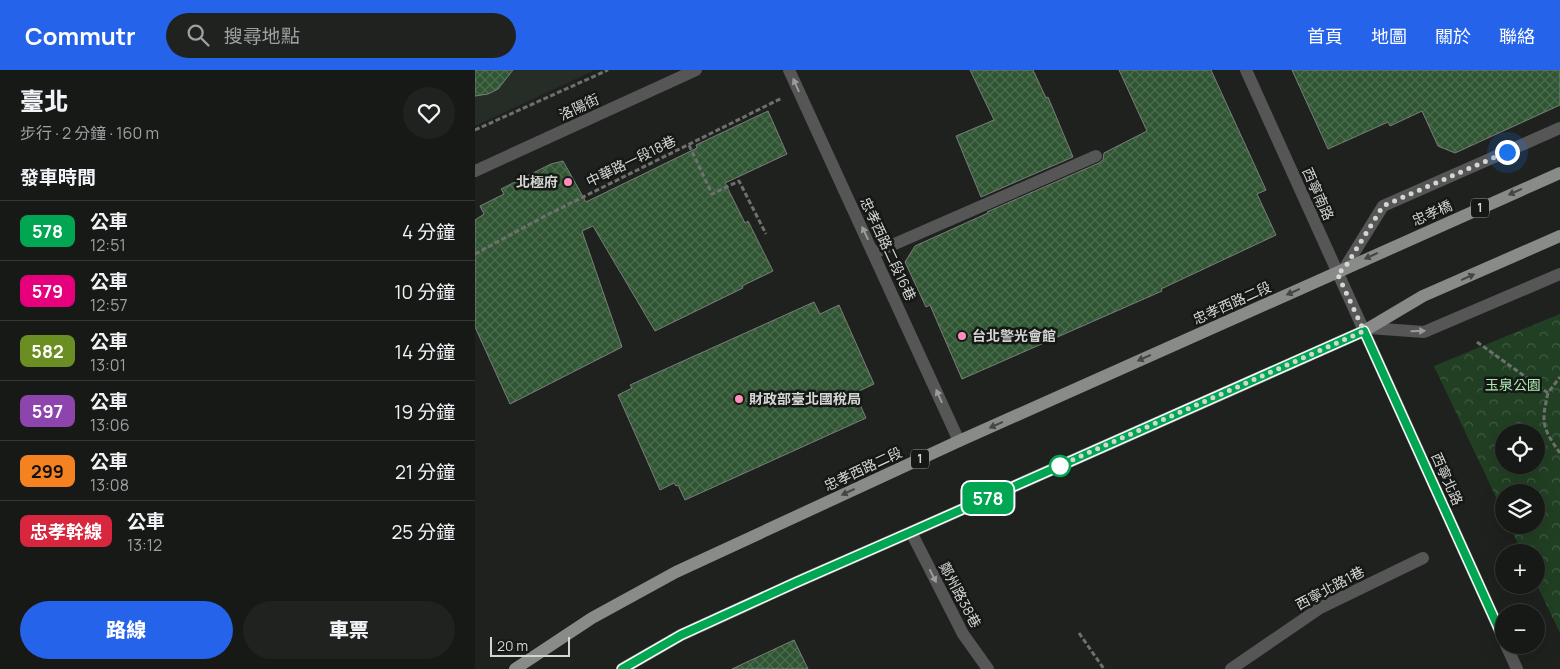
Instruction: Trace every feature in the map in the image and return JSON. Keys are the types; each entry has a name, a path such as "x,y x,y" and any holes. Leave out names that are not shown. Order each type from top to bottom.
{"main road":[{"name":"忠孝橋","path":"1399,244 1560,173"},
{"path":"622,669 681,635 1367,329 1423,296 1560,236"},
{"name":"忠孝西路二段","path":"515,669 592,618 676,572 959,441 1399,244"}],"street":[{"name":"洛陽街","path":"475,171 696,70"},
{"name":"忠孝西路二段16巷","path":"789,70 959,441"},
{"name":"西寧南路","path":"1246,70 1367,329"},
{"path":"1341,271 1383,206 1560,128"},
{"path":"874,253 1096,156"},
{"path":"1367,329 1424,332 1560,274"},
{"name":"西寧北路","path":"1367,329 1495,620"},
{"name":"鄭州路38巷","path":"911,532 963,634 988,669"},
{"name":"西寧北路1巷","path":"1231,669 1320,608 1423,558"},
{"path":"1510,654 1517,669"}],"path":[{"path":"475,130 608,70"},
{"name":"中華路一段18巷","path":"475,254 798,90"},
{"path":"689,145 712,194 739,181 766,234"},
{"path":"1477,342 1548,393"},
{"path":"1560,377 1548,393 1543,415 1546,430 1560,453"},
{"path":"1079,633 1104,669"}],"shaded area":[{"path":"475,70 595,70 475,126"}],"green space":[{"name":"玉泉公園","path":"1560,314 1560,633 1541,594 1545,594 1545,544 1518,544 1513,534 1545,534 1545,484 1495,484 1495,495 1434,366"}],"building":[{"path":"475,70 513,70 498,89 488,94 475,96"},
{"path":"970,70 1033,70 1046,98 1048,97 1073,157 981,197 956,136 994,120"},
{"path":"1119,70 1211,70 1266,190 1257,194 1276,235 1161,289 1162,291 962,379 930,305 926,307 905,262 915,246 1099,163 1103,160 1104,153 1147,131"},
{"path":"1292,70 1560,70 1560,105 1455,153 1438,146 1422,111 1390,126 1388,122 1328,149"},
{"path":"768,111 787,154 725,183 745,223 748,221 773,271 742,286 743,288 655,331 593,226 582,231 622,347 510,404 475,327 475,220 484,214 480,206 504,194 501,189 551,164 563,161 586,202 697,148 696,145"},
{"name":"財政部臺北國稅局","path":"814,302 820,314 839,305 874,384 855,393 866,418 685,500 678,485 676,486 674,483 660,490 618,395 632,388 630,385"},
{"path":"794,640 808,669 732,669"}],"bus line":[{"name":"578","path":"622,669 681,635 797,582 1364,331 1495,620"}],"place":[{"name":"北極府","path":"568,182"},
{"name":"台北警光會館","path":"962,336"},
{"name":"財政部臺北國稅局","path":"739,399"}],"route":[{"path":"1060,466 1054,468 1364,331 1337,273 1344,269 1383,206 1507,152"}]}
